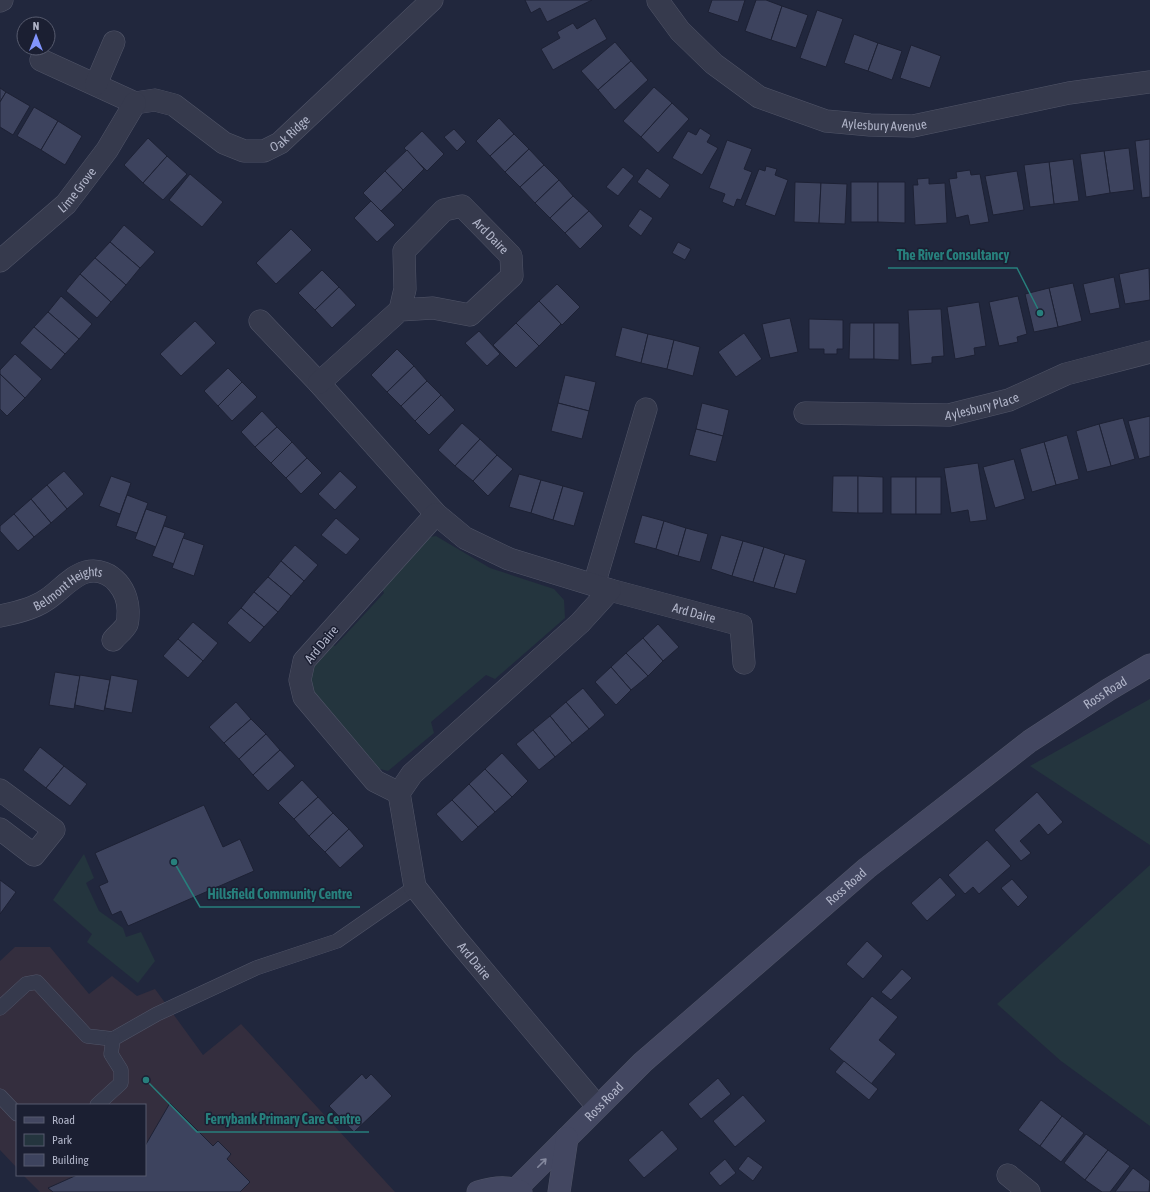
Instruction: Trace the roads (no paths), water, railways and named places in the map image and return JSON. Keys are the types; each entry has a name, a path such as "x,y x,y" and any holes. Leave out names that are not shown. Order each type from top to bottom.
{"main road":[{"name":"Ross Road","path":"519,1190 597,1106 643,1062 867,868 1030,742 1108,690 1150,665"},
{"path":"559,1192 567,1138"},
{"path":"478,1192 493,1188 519,1190"}],"street":[{"name":"Oak Ridge","path":"135,103 154,100 174,105 224,143 244,152 264,151 280,143 432,0"},
{"name":"Aylesbury Avenue","path":"658,1 680,31 714,64 759,97 826,120 870,125 913,126 1068,92 1150,82"},
{"path":"96,84 114,42"},
{"path":"41,60 135,103"},
{"name":"Lime Grove","path":"0,261 66,204 107,150 135,103"},
{"name":"Ard Daire","path":"462,206 511,256 512,276 470,316 433,308 400,310 405,289 404,252 444,210 462,206"},
{"path":"319,383 400,310"},
{"name":"Ard Daire","path":"260,321 319,383 436,514 465,538 509,559 602,587 741,625 744,663"},
{"name":"Aylesbury Place","path":"805,413 949,415 1009,400 1066,374 1150,352"},
{"path":"399,793 412,774 580,623 602,587 646,409"},
{"name":"Ard Daire","path":"436,514 304,661 300,680 304,697 375,781 399,793 415,887 454,936 597,1106"},
{"name":"Belmont Heights","path":"0,616 17,613 45,601 76,577 86,572 98,572 112,576 122,588 129,605 127,623 113,640"},
{"path":"0,790 54,830 34,855 0,829"},
{"path":"1008,1176 1029,1192"}],"lane":[{"path":"0,1008 26,984 37,982 87,1036 113,1039 157,1014 256,968 337,941 415,887"},
{"path":"98,1104 121,1083 121,1070 111,1054 113,1039"},
{"path":"0,1096 16,1113"}],"place":[{"name":"The River Consultancy","path":"1040,313"},
{"name":"Hillsfield Community Centre","path":"174,862"},
{"name":"Ferrybank Primary Care Centre","path":"146,1080"}]}
